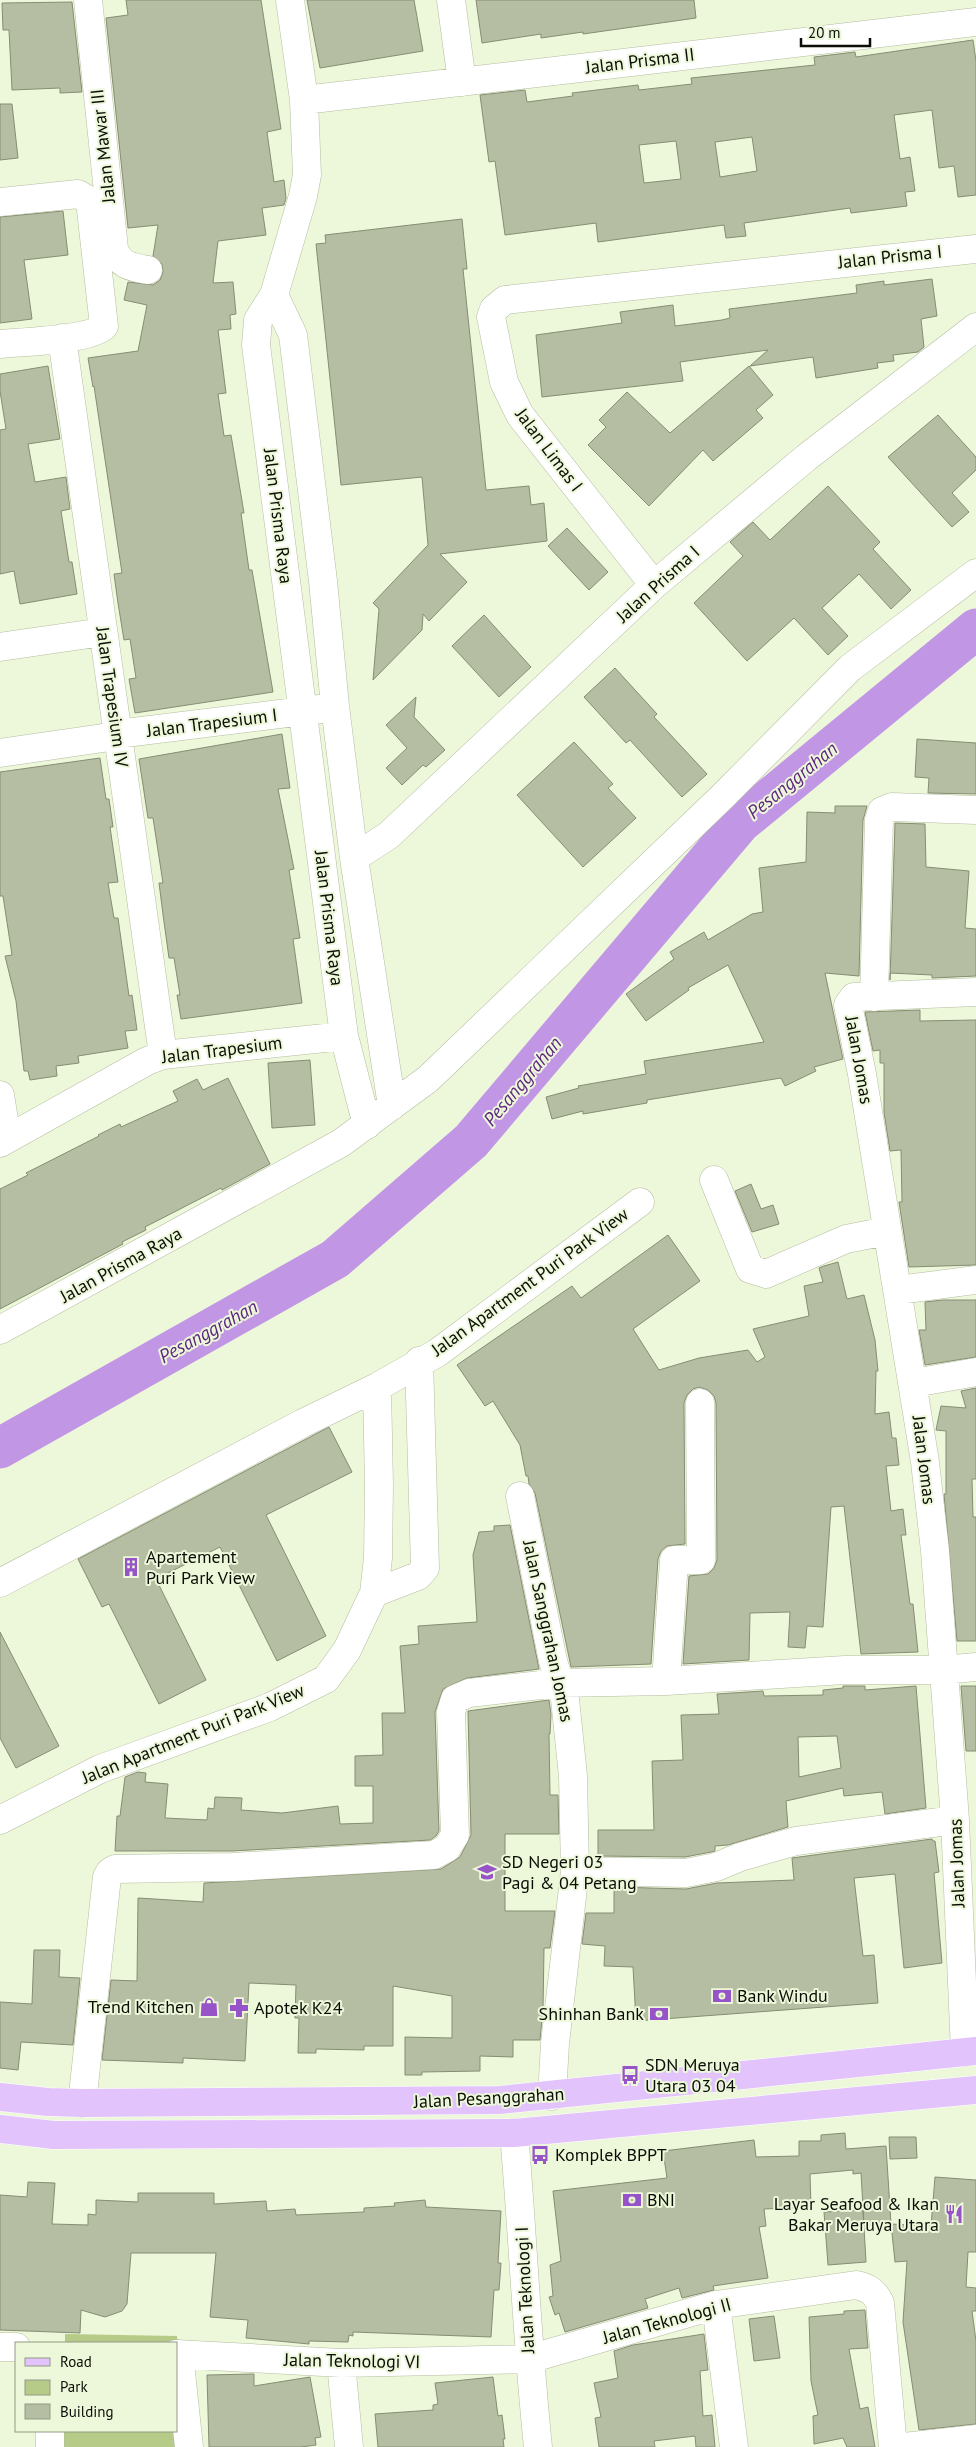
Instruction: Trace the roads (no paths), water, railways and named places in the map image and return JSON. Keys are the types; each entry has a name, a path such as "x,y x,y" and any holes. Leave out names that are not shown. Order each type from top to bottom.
{"main road":[{"name":"Jalan Pesanggrahan","path":"0,2097 82,2103 468,2101 552,2096 970,2051"},
{"name":"Jalan Pesanggrahan","path":"0,2129 54,2135 514,2132 976,2090"},
{"path":"191,2134 193,2102"},
{"path":"224,2102 224,2135"}],"street":[{"name":"Jalan Mawar III","path":"88,0 114,250 117,259 127,266 148,270"},
{"name":"Jalan Prisma Raya","path":"0,1330 341,1143 367,1125 344,1036 256,345 258,320 274,295 303,196 307,175 304,100 290,0"},
{"path":"451,0 462,82"},
{"name":"Jalan Prisma II","path":"304,100 976,22"},
{"name":"Jalan Mawar III","path":"0,202 78,194 90,201 104,326 99,331 62,338"},
{"name":"Jalan Prisma I","path":"506,300 976,249"},
{"name":"Jalan Prisma Raya","path":"274,295 293,335 354,858 392,1106"},
{"name":"Jalan Limas I","path":"506,300 494,308 491,317 498,361 512,401 520,415 654,585"},
{"name":"Jalan Prisma I","path":"354,858 389,835 654,585 807,457 976,327"},
{"path":"0,344 62,338"},
{"name":"Jalan Trapesium IV","path":"62,338 164,1055"},
{"path":"367,1125 428,1079 722,797 850,668 976,573"},
{"path":"0,647 103,632"},
{"name":"Jalan Trapesium I","path":"0,753 103,738 117,734 303,712 335,706"},
{"path":"874,996 879,820 882,811 892,807 976,810"},
{"name":"Jalan Jomas","path":"970,2051 966,1863 955,1820 935,1551 914,1383 862,1074 848,1005 854,997 976,992"},
{"name":"Jalan Trapesium","path":"3,1141 147,1061 164,1055 344,1036"},
{"path":"0,1095 3,1141"},
{"path":"714,1180 750,1269 756,1272 766,1274 846,1239 887,1231"},
{"name":"Jalan Apartment Puri Park View","path":"0,1583 303,1423 377,1387 437,1352 640,1202"},
{"path":"898,1290 976,1280"},
{"name":"Jalan Apartment Puri Park View","path":"374,1594 418,1576 425,1568 419,1361"},
{"path":"914,1383 976,1372"},
{"name":"Jalan Apartment Puri Park View","path":"0,1820 100,1769 270,1707 326,1679 347,1650 374,1594 378,1558 377,1387"},
{"path":"666,1681 674,1560 701,1560 700,1403"},
{"name":"Jalan Sanggrahan Jomas","path":"520,1496 559,1683 567,1709 573,1776 575,1871 555,2043 552,2096"},
{"path":"82,2103 107,1877 110,1872 115,1869 233,1868 434,1856 447,1848 455,1835 451,1712 455,1699 469,1693 559,1683 666,1681 845,1670 943,1670 976,1667"},
{"path":"575,1871 686,1873 716,1866 796,1841 955,1820"},
{"name":"Jalan Teknologi I","path":"514,2132 529,2359 538,2447"},
{"name":"Jalan Teknologi II","path":"529,2359 716,2306 856,2286 867,2288 876,2294 880,2304 893,2447"},
{"path":"716,2306 734,2447"},
{"path":"0,2346 15,2347"},
{"path":"178,2354 189,2447"},
{"name":"Jalan Teknologi VI","path":"178,2354 341,2363 529,2359"},
{"path":"341,2363 349,2447"},
{"path":"50,2432 50,2447"},
{"path":"904,2447 976,2439"}],"waterway":[{"name":"Pesanggrahan","path":"0,1448 335,1259 471,1141 740,823 976,629"}],"place":[{"name":"Apartement Puri Park View","path":"131,1567"},
{"name":"SD Negeri 03 Pagi & 04 Petang","path":"487,1872"},
{"name":"Bank Windu","path":"722,1996"},
{"name":"Trend Kitchen","path":"209,2007"},
{"name":"Apotek K24","path":"239,2008"},
{"name":"Shinhan Bank","path":"659,2014"},
{"name":"SDN Meruya Utara 03 04","path":"630,2075"},
{"name":"Komplek BPPT","path":"540,2155"},
{"name":"BNI","path":"632,2200"},
{"name":"Layar Seafood & Ikan Bakar Meruya Utara","path":"954,2214"}]}
